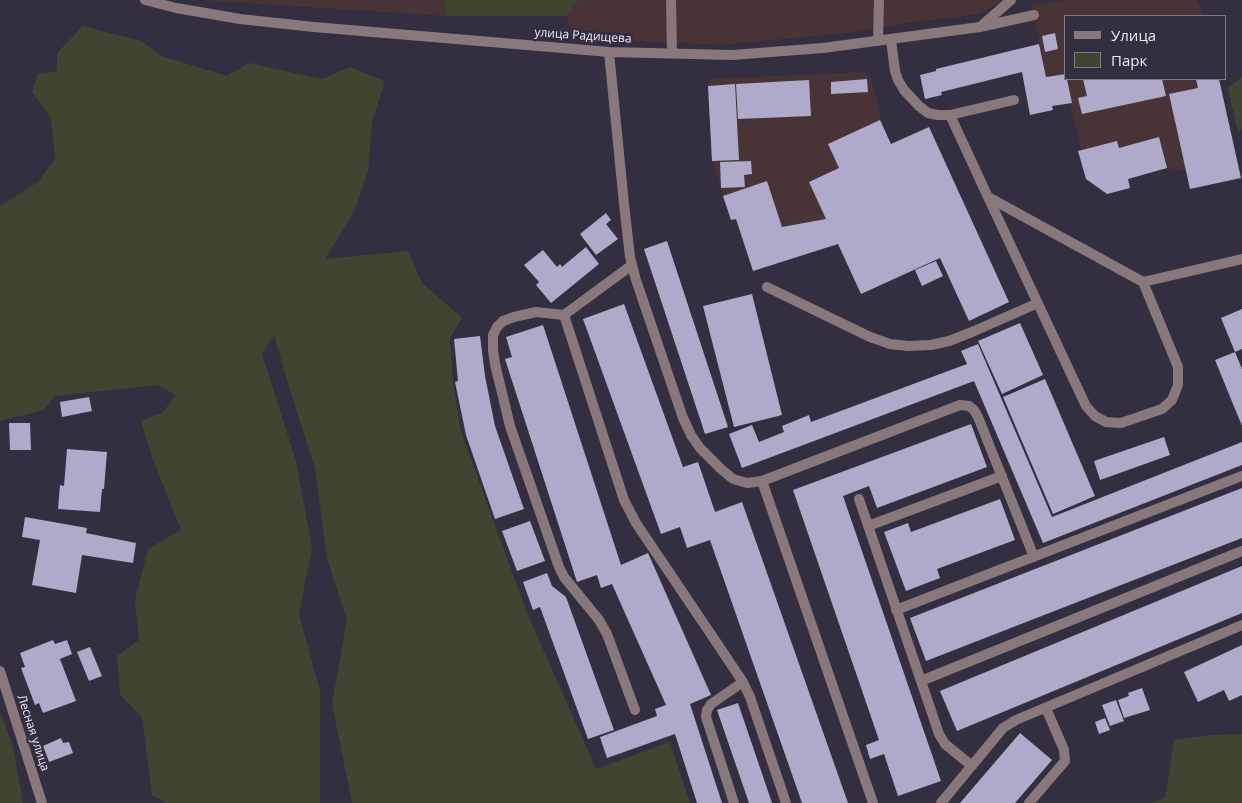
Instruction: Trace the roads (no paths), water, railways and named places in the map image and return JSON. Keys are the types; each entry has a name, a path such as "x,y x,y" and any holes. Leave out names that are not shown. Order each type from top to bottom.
{"street":[{"name":"улица Радищева","path":"145,0 176,4 240,19 314,27 609,52 732,55 891,40 980,27 1034,14"},
{"path":"671,0 672,53"},
{"path":"878,41 879,0"},
{"path":"980,27 1011,0"},
{"path":"891,40 898,80 904,90 919,106 928,112 938,115 950,115 1014,100"},
{"path":"609,52 630,257 677,400 691,435 700,448 720,469 733,479 747,483 762,481 960,405 969,406 978,417 1034,557"},
{"path":"950,115 988,197 1086,406 1095,416 1106,422 1121,423 1162,409 1172,400 1178,385 1178,367 1143,282 988,197"},
{"path":"1143,282 1242,259"},
{"path":"632,265 564,315 536,312 514,316 504,321 497,327 494,335 493,350 510,426 559,567 564,577 599,620 607,634 635,710"},
{"path":"767,287 870,337 890,344 908,346 931,345 949,341 1038,303"},
{"path":"564,315 624,500 636,523 743,682 750,697 786,803"},
{"path":"868,526 1002,476"},
{"path":"896,610 1242,476"},
{"path":"762,481 873,803"},
{"path":"859,499 939,734 945,744 972,766"},
{"path":"921,681 1242,552"},
{"path":"940,803 1003,728 1016,720 1242,625"},
{"name":"Лесная улица","path":"0,671 42,803"},
{"path":"734,803 706,717 707,710 711,704 743,682"},
{"path":"1030,803 1065,761 1064,750 1046,708"}]}
